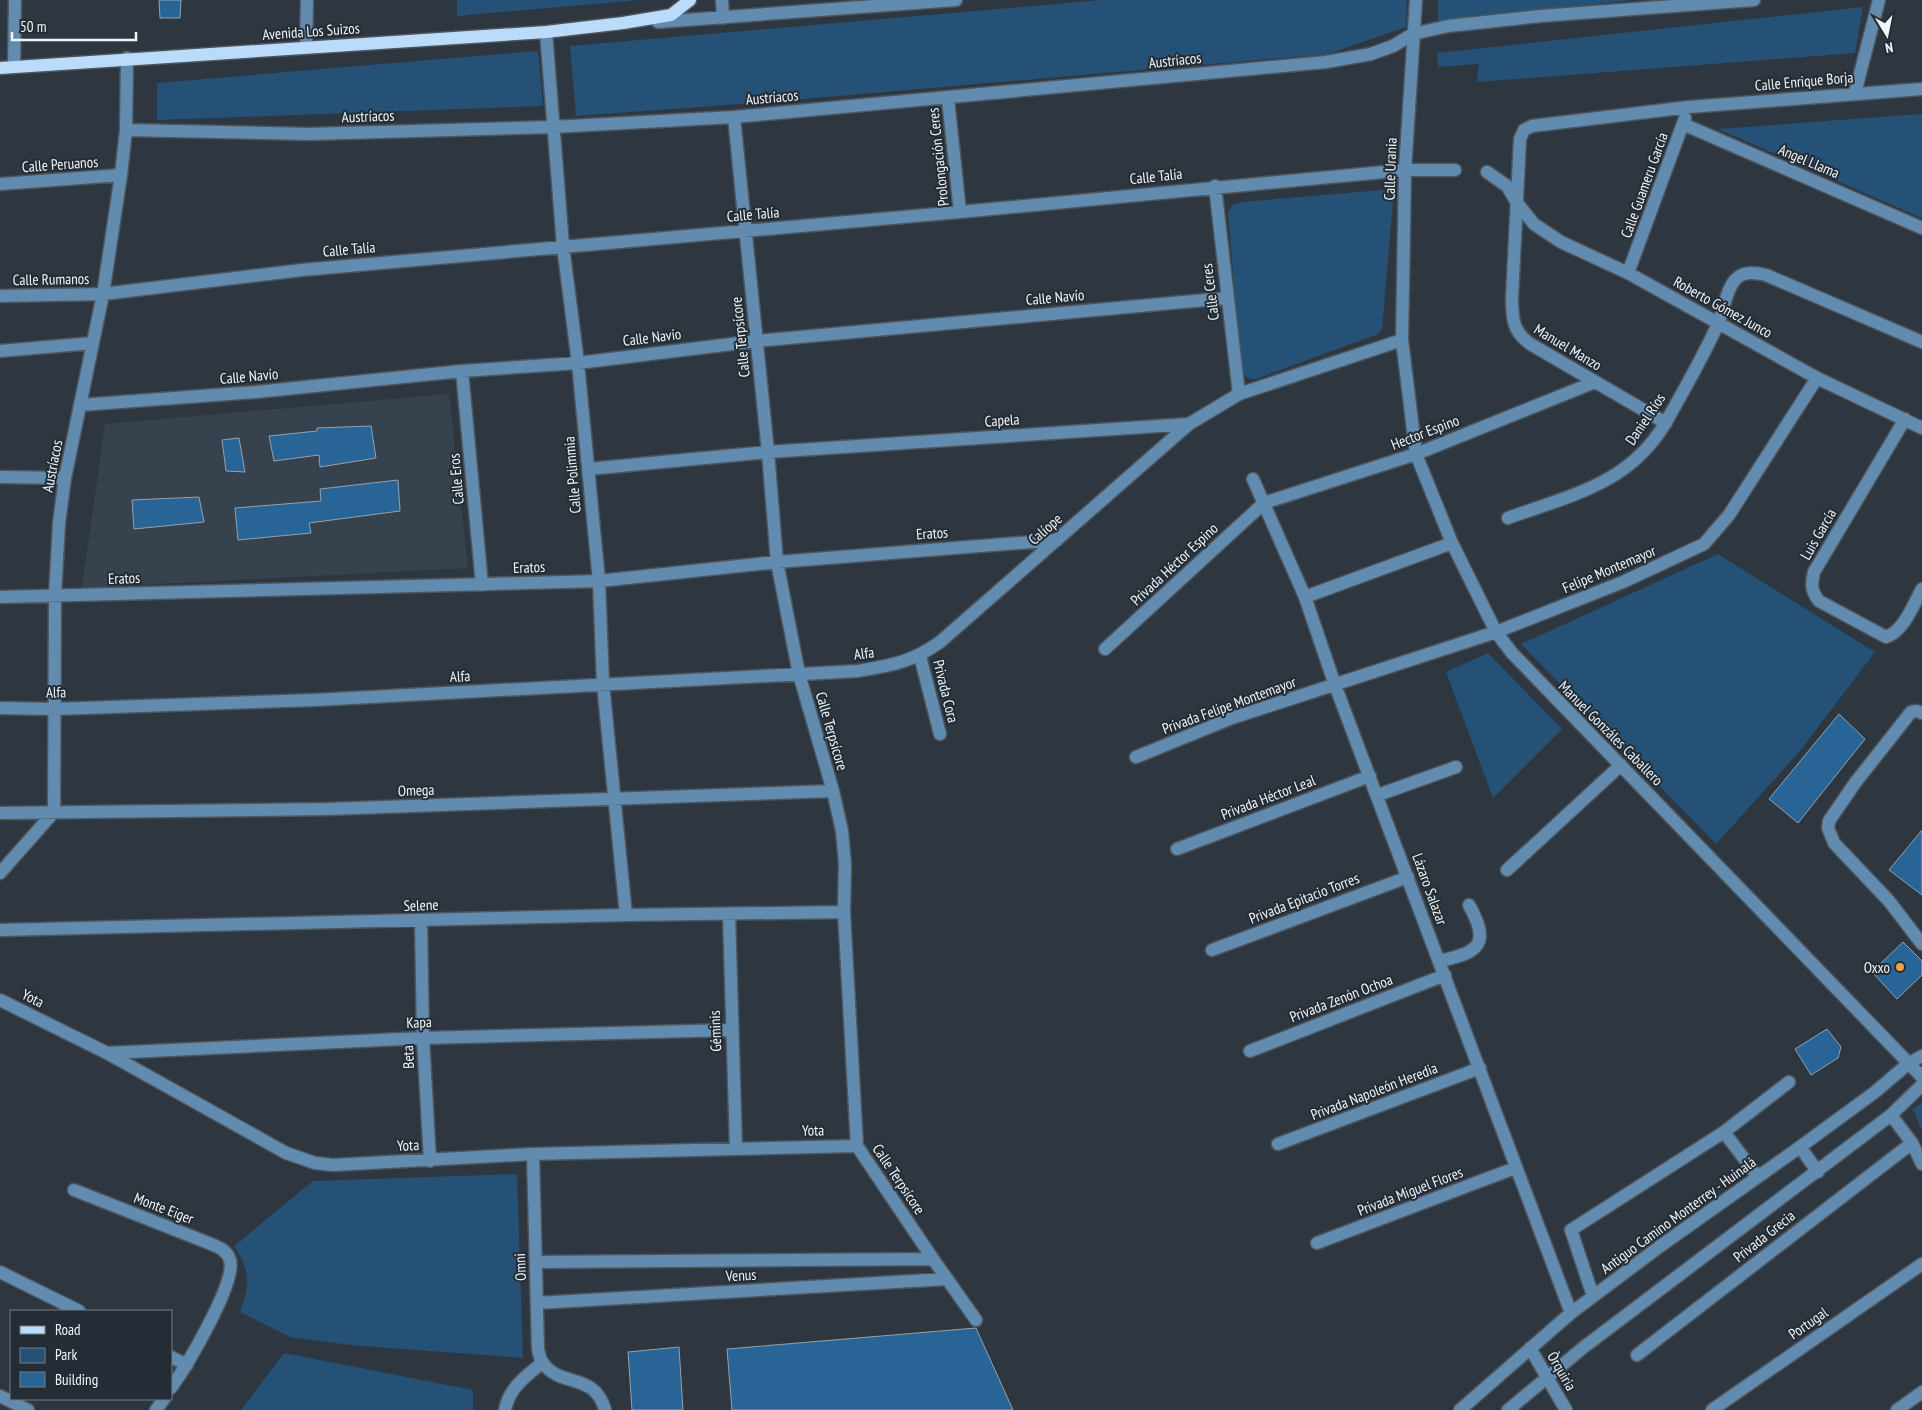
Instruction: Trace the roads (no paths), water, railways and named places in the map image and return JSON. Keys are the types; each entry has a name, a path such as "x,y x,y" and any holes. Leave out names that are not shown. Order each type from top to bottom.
{"main road":[{"name":"Avenida Los Suizos","path":"0,68 127,58 546,32 623,24 671,15 690,0"}],"street":[{"path":"14,67 15,0"},
{"path":"306,48 307,0"},
{"path":"722,0 723,18"},
{"path":"623,24 723,18 814,5 956,0"},
{"name":"Calle Urania","path":"1402,340 1406,170 1416,0"},
{"name":"Austríacos","path":"126,130 309,134 553,127 734,117 1326,62 1371,54 1393,46 1413,34 1448,26 1677,4 1754,0"},
{"path":"1855,92 1879,0"},
{"name":"Calle Polimmia","path":"546,32 562,246 578,363 598,581 603,684 626,915"},
{"name":"Austríacos","path":"54,812 55,596 59,524 65,478 103,294 121,175 126,130 127,58"},
{"name":"Calle Enrique Borja","path":"1689,107 1855,92 1922,89"},
{"name":"Prolongación Ceres","path":"948,98 960,212"},
{"path":"1517,203 1520,139 1524,130 1532,126 1689,107"},
{"name":"Calle Guameru García","path":"1628,273 1689,107"},
{"name":"Calle Terpsícore","path":"734,117 768,452 777,562 798,674 833,790 842,831 845,864 844,912 857,1146 933,1260 976,1320"},
{"name":"Angel Llama","path":"1683,124 1922,228"},
{"name":"Calle Talía","path":"103,294 302,270 960,212 1215,186 1406,170 1455,170"},
{"name":"Roberto Gómez Junco","path":"1487,172 1508,186 1517,203 1534,224 1561,242 1628,273 1817,378 1922,428"},
{"name":"Calle Peruanos","path":"0,184 121,175"},
{"name":"Calle Ceres","path":"1215,186 1239,394"},
{"name":"Manuel Manzo","path":"1517,203 1512,298 1512,318 1515,329 1522,338 1666,423"},
{"name":"Daniel Ríos","path":"1508,518 1596,487 1624,470 1645,452 1666,423 1719,323 1735,280 1743,274 1754,272 1922,342"},
{"name":"Calle Rumanos","path":"0,296 103,294"},
{"name":"Calle Navío","path":"80,405 256,392 462,371 578,363 756,341 1227,298"},
{"name":"Capela","path":"588,469 768,452 1189,424 1239,394 1402,340"},
{"name":"Manuel Gonzáles Caballero","path":"1402,340 1416,454 1452,543 1496,632 1532,676 1621,765 1922,1077"},
{"path":"0,351 93,344"},
{"name":"Calle Eros","path":"462,371 482,585"},
{"name":"Felipe Montemayor","path":"1335,685 1496,632 1623,582 1704,544 1729,515 1817,378"},
{"name":"Hector Espino","path":"1264,503 1416,454 1595,382"},
{"name":"Luis García","path":"1905,419 1814,572 1811,583 1812,592 1819,601 1886,637 1895,634 1901,627 1922,589"},
{"name":"Calíope","path":"920,656 962,624 1189,424"},
{"path":"0,477 65,478"},
{"name":"Lázaro Salazar","path":"1253,479 1305,597 1335,685 1480,1068 1515,1168 1572,1313"},
{"name":"Privada Héctor Espino","path":"1105,649 1264,503"},
{"name":"Eratos","path":"0,597 598,581 777,562 1057,540"},
{"path":"1305,597 1452,543"},
{"name":"Alfa","path":"0,708 55,709 315,700 858,671 892,666 920,656"},
{"name":"Privada Cora","path":"920,656 940,734"},
{"name":"Privada Felipe Montemayor","path":"1136,757 1232,718 1335,685"},
{"path":"1921,942 1889,900 1834,844 1828,828 1829,821 1855,783 1911,712 1917,710 1922,713"},
{"path":"1507,870 1621,765"},
{"path":"1378,795 1456,767"},
{"name":"Privada Héctor Leal","path":"1177,849 1370,776"},
{"name":"Omega","path":"0,813 328,809 833,790"},
{"path":"0,873 54,812"},
{"name":"Privada Epitacio Torres","path":"1212,950 1408,877"},
{"path":"1439,961 1458,957 1474,950 1481,938 1479,922 1469,905"},
{"name":"Selene","path":"0,930 421,922 626,915 844,912"},
{"name":"Géminis","path":"729,914 736,1148"},
{"name":"Beta","path":"421,922 423,1038 430,1161"},
{"name":"Privada Zenón Ochoa","path":"1250,1051 1444,975"},
{"name":"Yota","path":"0,1000 107,1053 286,1154 315,1163 333,1165 533,1154 857,1146"},
{"name":"Kapa","path":"107,1053 423,1038 731,1030"},
{"name":"Antiguo Camino Monterrey - Huinalá","path":"1460,1410 1530,1348 1593,1296 1800,1147 1922,1056"},
{"name":"Privada Napoleón Heredia","path":"1278,1144 1480,1068"},
{"path":"1593,1296 1571,1230 1724,1132 1789,1082"},
{"path":"1508,1410 1584,1347 1891,1115 1922,1085"},
{"path":"1891,1115 1912,1143 1922,1164"},
{"path":"1724,1132 1758,1177"},
{"name":"Privada Grecia","path":"1637,1355 1912,1143"},
{"path":"1800,1147 1818,1172"},
{"name":"Omni","path":"533,1154 538,1349 542,1363"},
{"name":"Privada Miguel Flores","path":"1316,1243 1515,1168"},
{"name":"Monte Eiger","path":"74,1190 225,1251 230,1258 232,1268 228,1284 187,1365"},
{"name":"Venus","path":"536,1262 933,1260"},
{"name":"Portugal","path":"1712,1410 1922,1264"},
{"path":"0,1272 77,1310"},
{"name":"Venus","path":"537,1303 947,1279"},
{"name":"Òrquiria","path":"1530,1348 1566,1410"},
{"path":"172,1358 187,1365 172,1387"},
{"path":"505,1410 507,1398 520,1381 542,1363 554,1372 594,1389 602,1400 605,1410"},
{"path":"1897,1410 1922,1392"},
{"path":"0,1396 28,1410"}],"place":[{"name":"Oxxo","path":"1900,967"}]}
